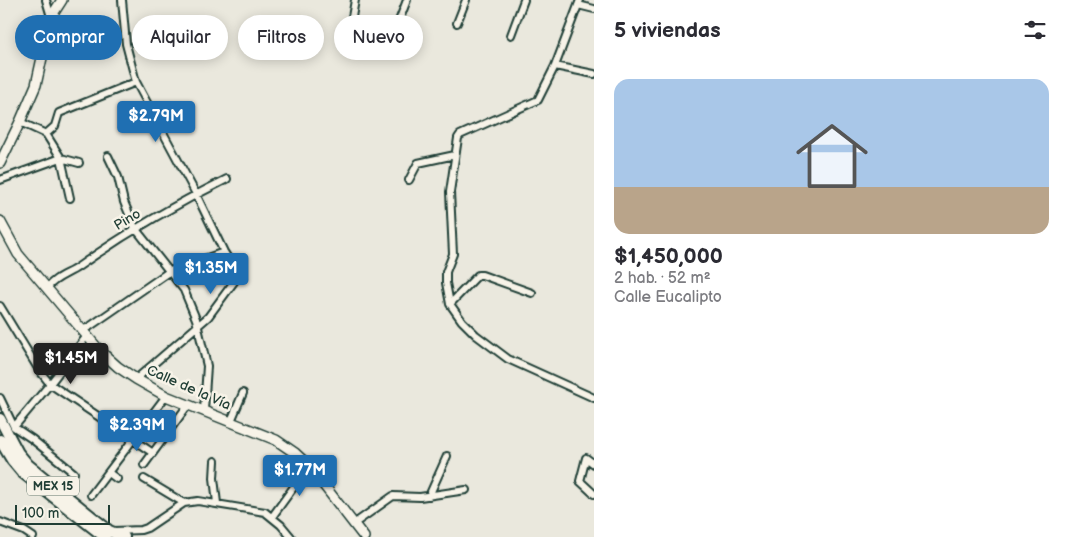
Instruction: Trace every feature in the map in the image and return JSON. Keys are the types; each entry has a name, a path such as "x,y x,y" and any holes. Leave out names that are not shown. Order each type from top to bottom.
{"main road":[{"name":"MEX 15","path":"0,419 18,453 28,466 104,535"},
{"name":"MEX 15","path":"0,440 22,472 104,535 124,537"}],"street":[{"path":"46,0 50,15"},
{"path":"52,15 62,0"},
{"path":"122,0 126,44 136,82 196,194 224,252 229,260 237,266 239,275 208,317 136,379"},
{"path":"352,15 356,0"},
{"path":"402,15 408,0"},
{"path":"457,23 466,0"},
{"path":"511,34 524,0"},
{"path":"594,9 579,2 555,66 538,100 460,135 450,192 453,254 446,272 450,304 462,321 476,335 508,359 594,398"},
{"path":"0,163 36,85 42,60"},
{"path":"555,66 594,74"},
{"path":"46,134 55,126 59,113 136,82"},
{"path":"20,122 46,134 61,158 70,198"},
{"path":"409,180 418,163 455,155"},
{"path":"108,156 118,177 124,202 135,228 184,290 196,319 196,326 207,366 204,410"},
{"path":"0,180 61,158 79,163"},
{"name":"Pino","path":"47,288 56,279 135,228 227,179"},
{"name":"Calle de la Vía","path":"0,221 18,254 99,350 118,367 166,396 276,440 309,466 364,537"},
{"path":"14,427 50,384 88,327 170,271 224,252"},
{"path":"450,304 478,275 532,293"},
{"path":"0,306 39,370 50,384 153,453"},
{"path":"231,421 243,392"},
{"path":"91,495 166,396"},
{"path":"0,398 3,409 14,427 74,473"},
{"path":"144,464 188,405"},
{"path":"429,496 447,456"},
{"path":"594,464 586,458 580,481 594,494"},
{"path":"215,461 214,478 217,503"},
{"path":"272,517 309,466"},
{"path":"109,473 117,479"},
{"path":"144,479 184,503"},
{"path":"354,523 393,496 420,497 466,490"},
{"path":"104,535 147,528 184,503 198,501 264,512 272,517 290,537"},
{"path":"0,522 24,531 33,537"}]}
